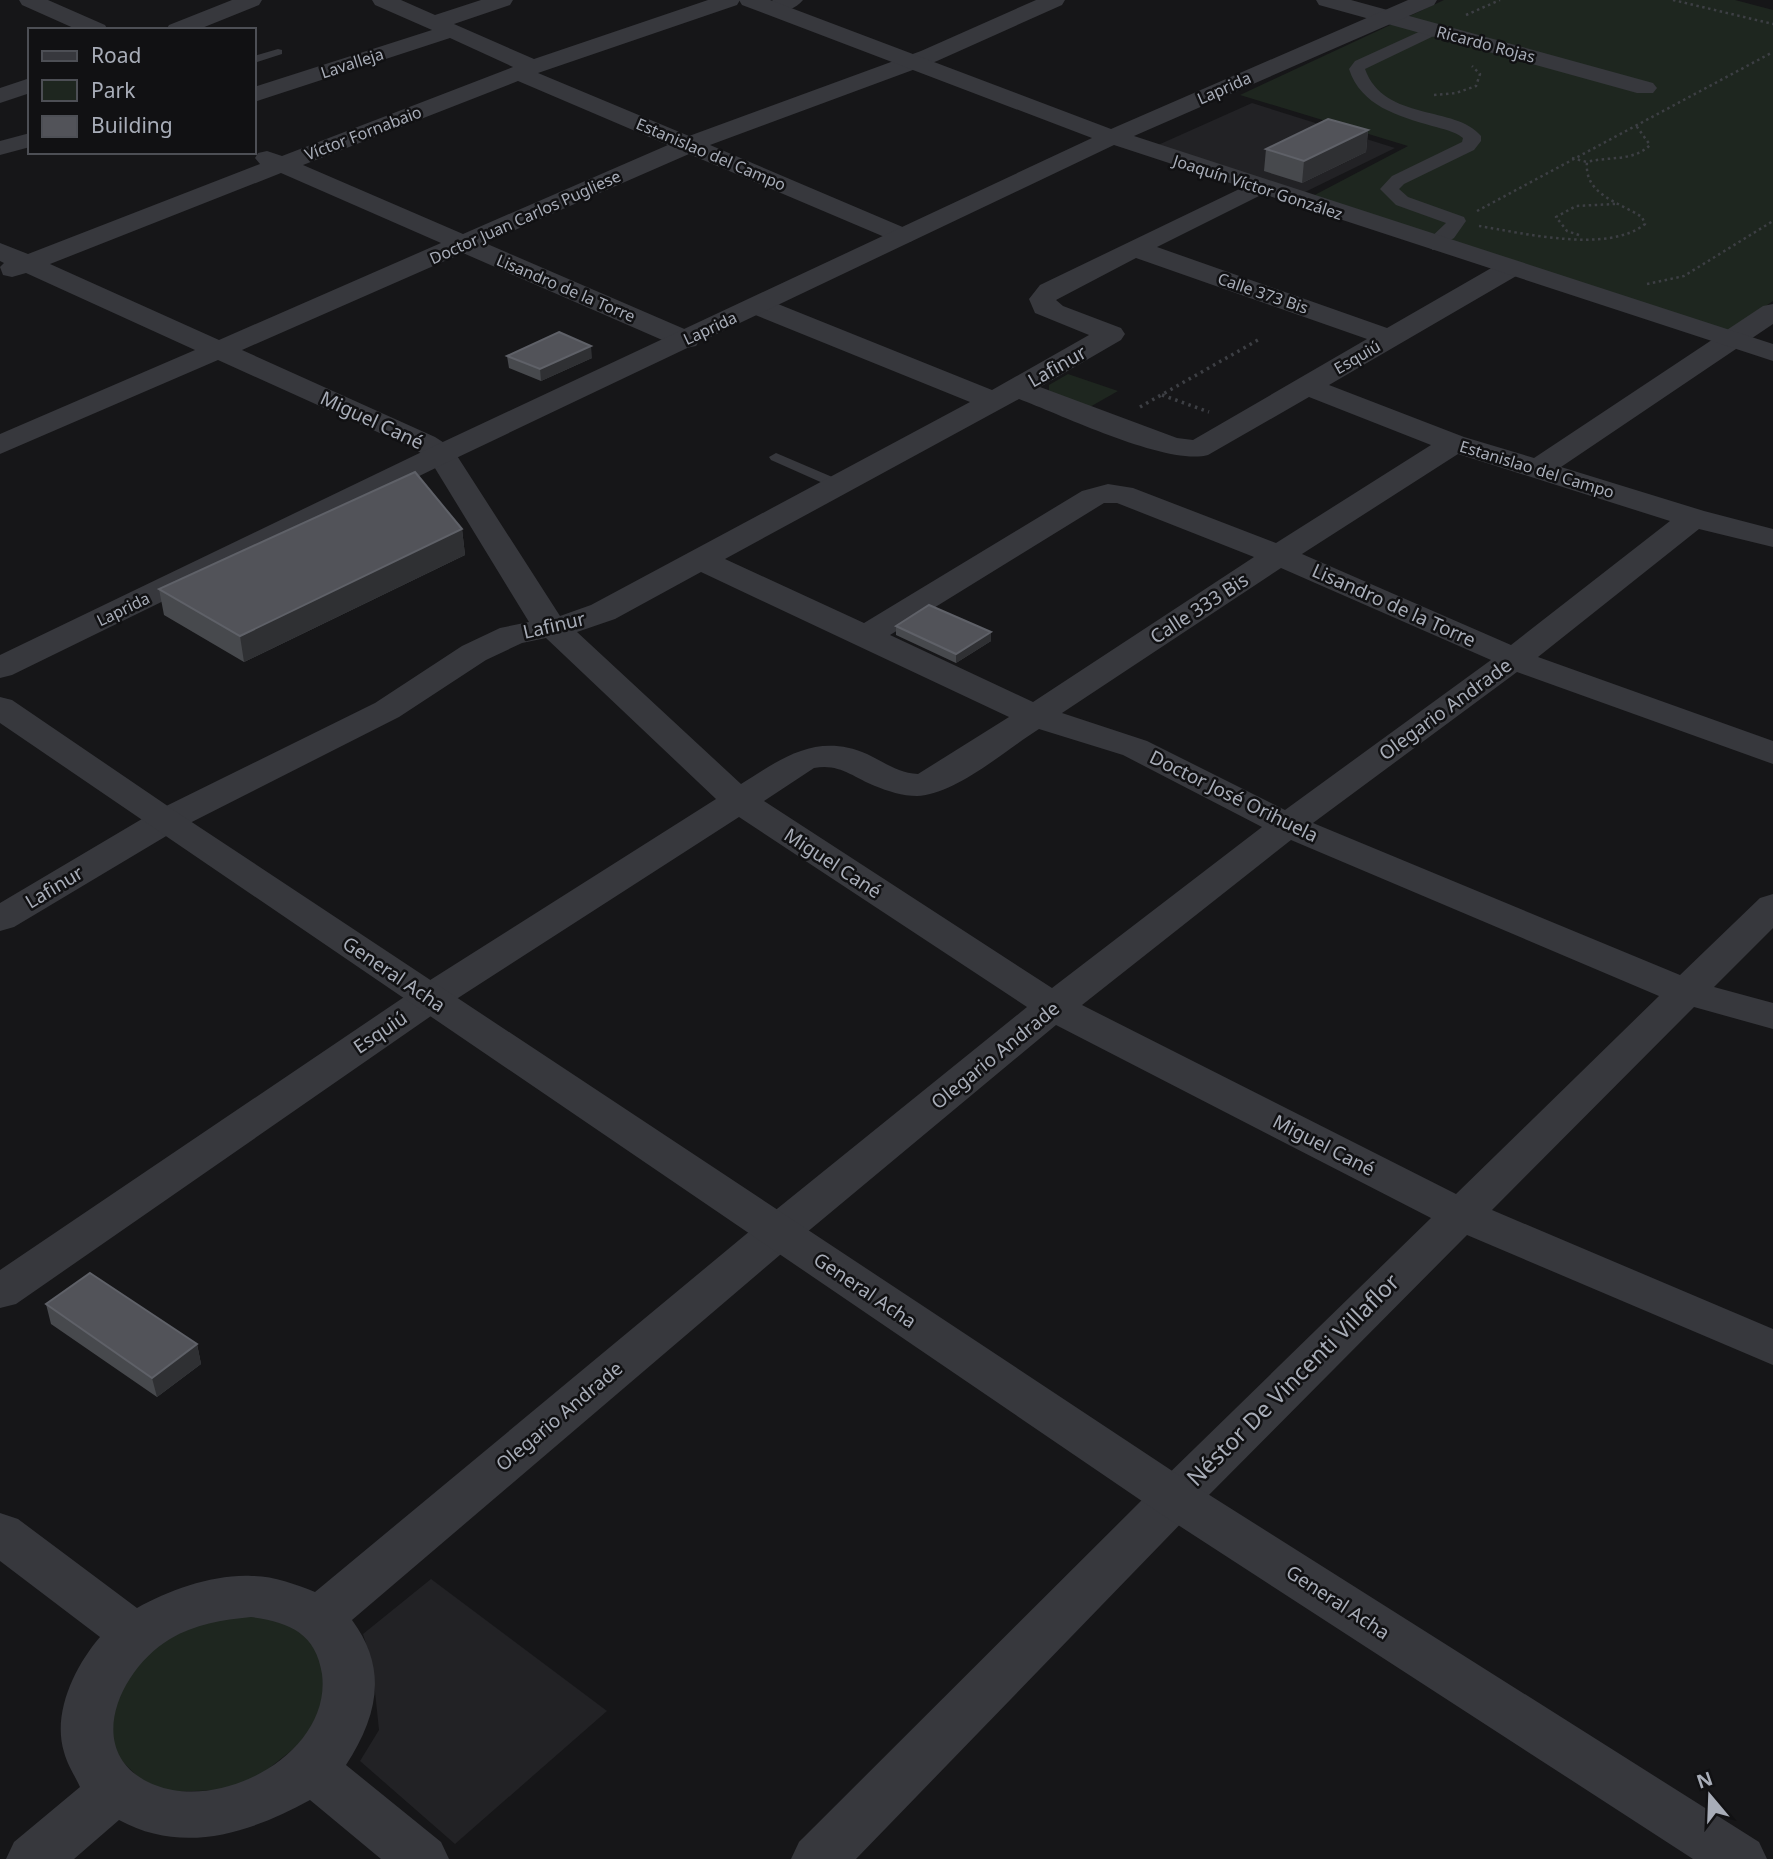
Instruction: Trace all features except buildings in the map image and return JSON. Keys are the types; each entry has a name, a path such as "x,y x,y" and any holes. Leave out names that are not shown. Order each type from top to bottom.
{"street":[{"path":"30,0 93,28"},
{"path":"182,28 251,0"},
{"name":"Estanislao del Campo","path":"383,0 526,70 903,236"},
{"name":"Lavalleja","path":"256,93 442,27 502,0"},
{"name":"Víctor Fornabaio","path":"0,274 526,70 729,0"},
{"name":"Doctor Juan Carlos Pugliese","path":"0,445 691,144 912,62 1054,0"},
{"name":"Ricardo Rojas","path":"1327,0 1645,88"},
{"name":"Laprida","path":"0,668 441,454 1112,137 1426,0"},
{"name":"Joaquín Víctor González","path":"771,3 912,62 1112,137 1258,187 1773,353"},
{"path":"1433,244 1457,221 1402,201 1389,189 1398,180 1468,146 1472,136 1463,129 1382,101 1370,93 1358,79 1357,69 1361,64 1434,30"},
{"path":"0,96 28,86"},
{"path":"0,148 28,141"},
{"name":"Lisandro de la Torre","path":"256,153 686,340"},
{"path":"1136,249 1258,187"},
{"name":"Lafinur","path":"0,919 165,821 387,710 474,653 512,635 583,621 603,612 1114,335 1053,312 1045,307 1042,299 1049,290 1136,249"},
{"name":"Calle 373 Bis","path":"1136,249 1390,338"},
{"name":"Miguel Cané","path":"0,251 425,443 441,454 542,617 738,800 1054,1007 1459,1214 1773,1348"},
{"name":"Esquiú","path":"1111,424 1172,447 1186,450 1206,446 1509,269"},
{"path":"758,306 1005,395 1111,424"},
{"path":"1538,469 1773,312"},
{"name":"Estanislao del Campo","path":"1306,386 1454,443 1693,518 1773,538"},
{"name":"Calle 333 Bis","path":"803,760 839,754 894,780 914,785 946,775 1454,443"},
{"name":"Lisandro de la Torre","path":"866,636 1093,497 1122,495 1279,555 1514,659 1773,753"},
{"name":"Olegario Andrade","path":"319,1618 778,1232 1054,1007 1287,825 1514,659 1693,518"},
{"name":"Doctor José Orihuela","path":"702,560 1034,716 1135,748 1287,825 1686,992 1773,1016"},
{"name":"General Acha","path":"0,708 1175,1498 1739,1859"},
{"name":"Esquiú","path":"0,1292 430,998 803,760"},
{"name":"Néstor De Vincenti Villaflor","path":"819,1859 1459,1214 1773,906"},
{"path":"0,1533 92,1605 136,1634"},
{"path":"251,1597 288,1603 319,1618 341,1643 351,1672 349,1706 335,1740 310,1770 273,1796 232,1811 188,1816 147,1808 115,1790 93,1763 85,1731 91,1696 109,1663 136,1634 172,1613 211,1600 251,1597"},
{"path":"310,1770 348,1797 421,1859"},
{"path":"34,1859 115,1790"}],"lane":[{"path":"256,60 278,52"},
{"path":"776,457 839,485"}],"path":[{"path":"1673,0 1773,24"},
{"path":"1457,221 1773,52"},
{"path":"1427,95 1456,93 1476,86 1480,75 1462,61"},
{"path":"1572,158 1587,162 1644,152 1650,145 1635,124"},
{"path":"1457,221 1607,240 1629,236 1641,230 1645,224 1642,216 1598,192 1589,183 1585,170 1587,162"},
{"path":"1586,238 1567,231 1556,217 1568,208 1582,205 1620,204"},
{"path":"1643,285 1684,276 1773,221"},
{"path":"1111,424 1258,340"},
{"path":"1161,394 1241,424"}],"shaded area":[{"path":"1252,103 1395,148 1303,193 1158,145"},
{"path":"431,1579 607,1711 455,1844 360,1761 379,1730 372,1663 363,1634"}],"green space":[{"path":"1444,0 1735,0 1773,10 1773,301 1725,334 1307,199 1408,146 1240,95"},
{"path":"1068,374 1118,391 1088,408 1049,393 1049,385"},
{"path":"272,1611 322,1641 326,1723 243,1789 171,1792 141,1780 120,1759 109,1733 122,1674 172,1627"}]}
